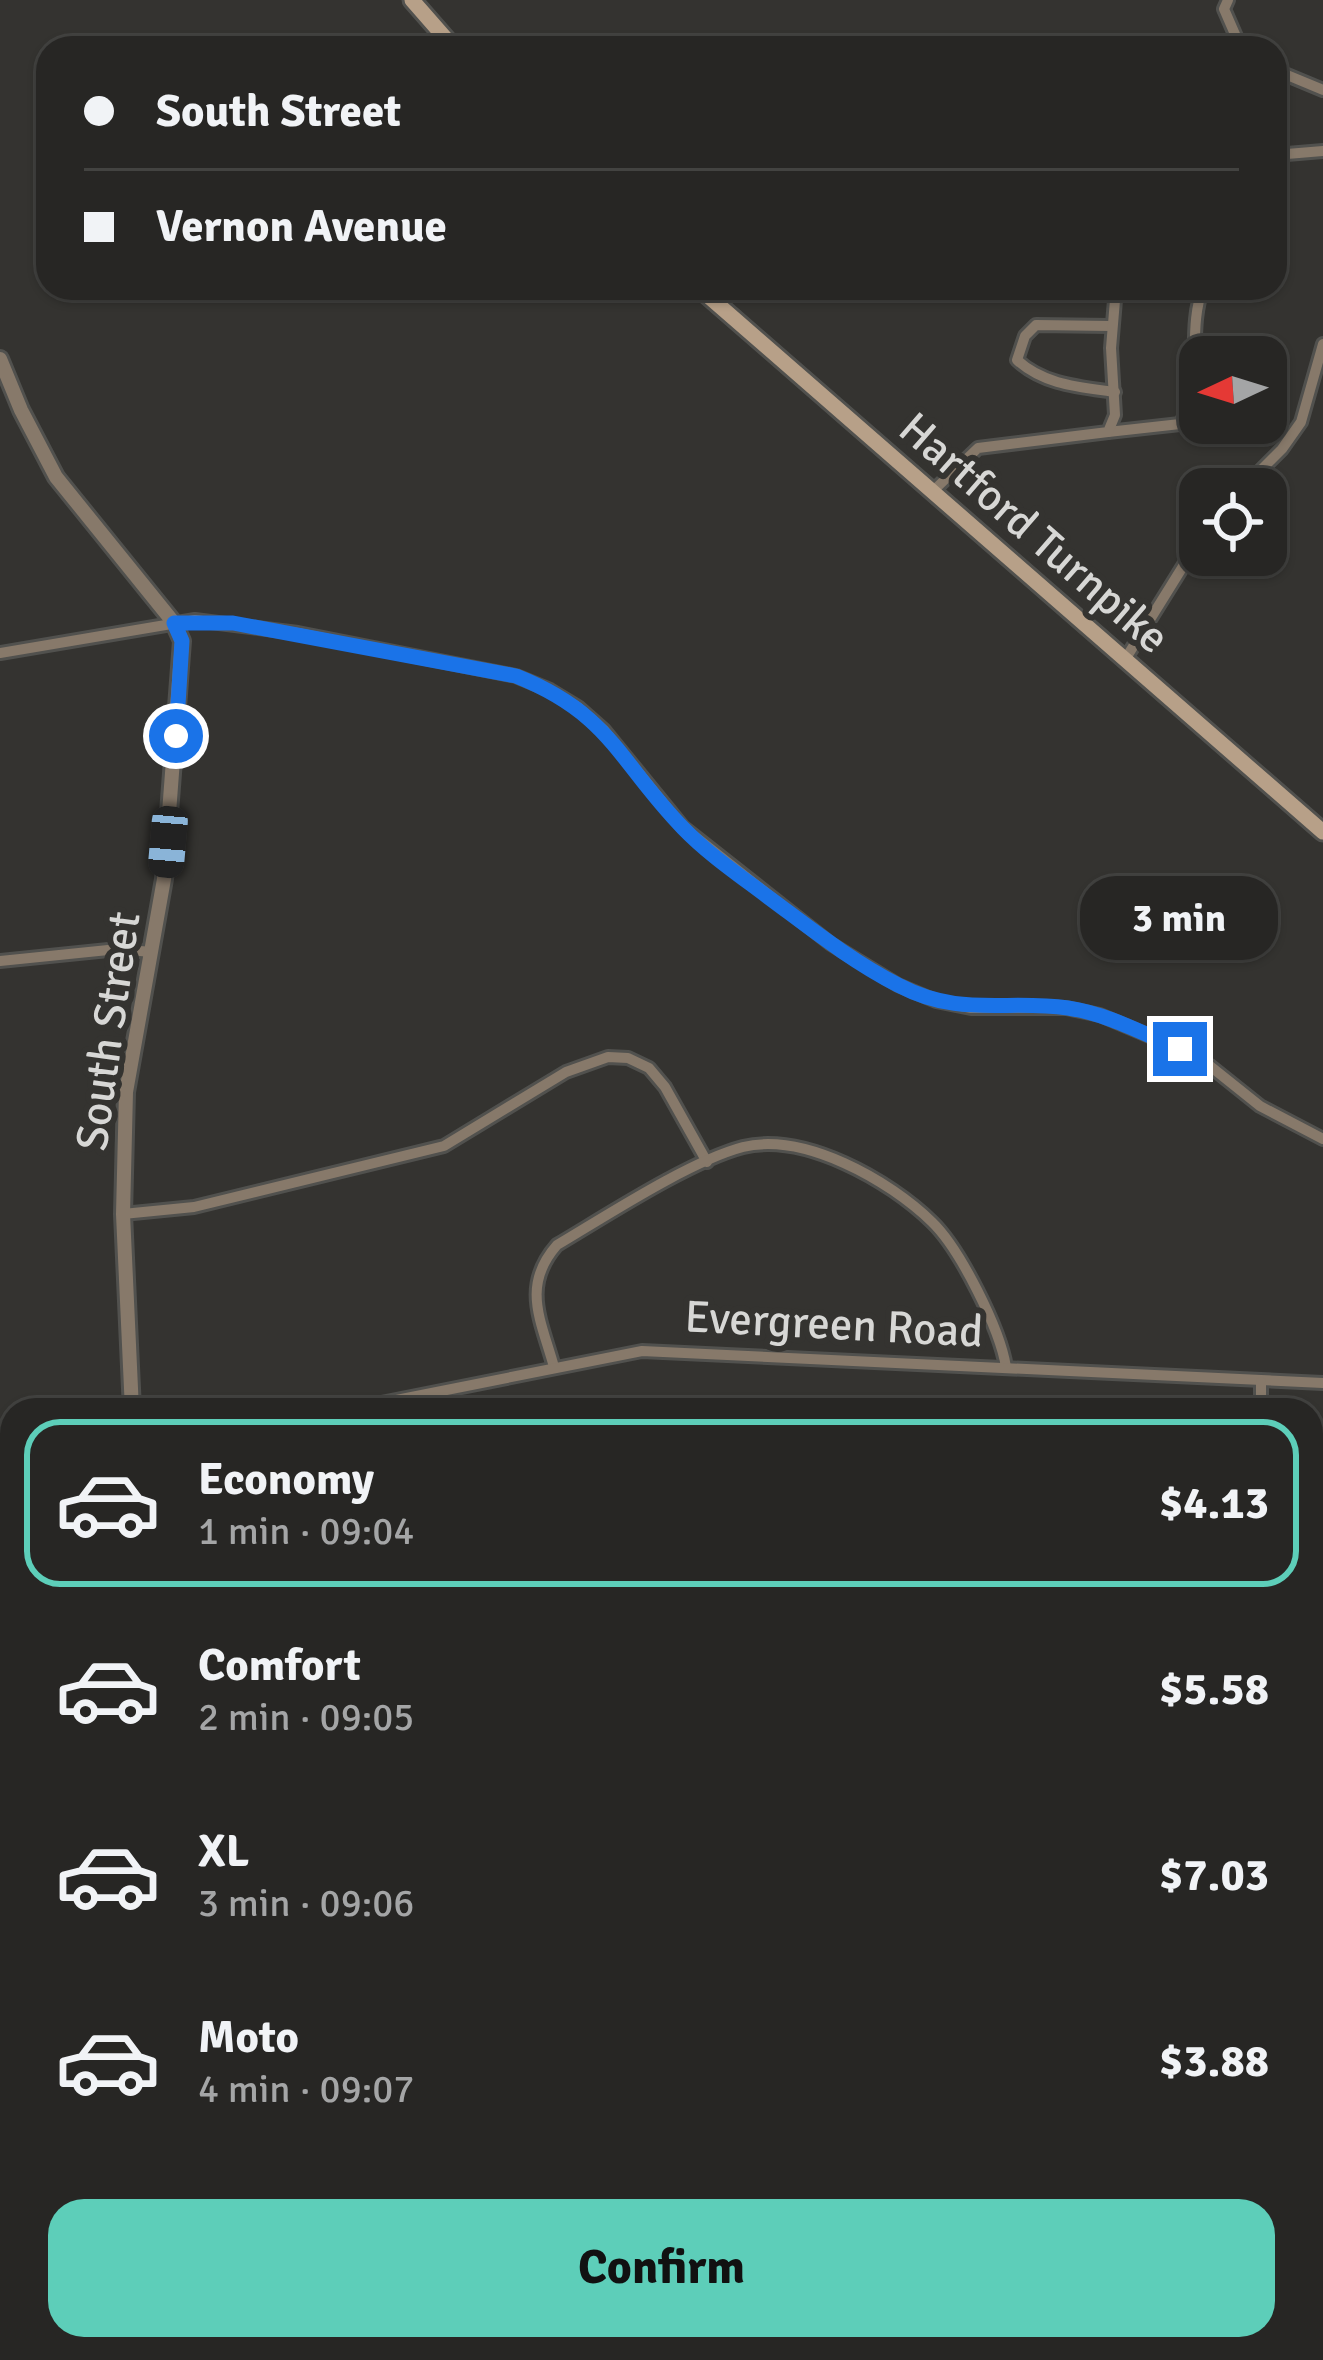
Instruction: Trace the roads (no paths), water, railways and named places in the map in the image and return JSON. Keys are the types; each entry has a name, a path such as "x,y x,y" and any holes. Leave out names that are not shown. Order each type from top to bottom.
{"main road":[{"path":"412,0 444,36"},
{"name":"Hartford Turnpike","path":"713,300 1323,832"}],"street":[{"path":"1228,0 1223,9 1235,36"},
{"path":"1287,75 1323,90"},
{"path":"1287,154 1323,151"},
{"path":"1108,432 1115,415 1111,326 1115,300"},
{"path":"934,490 978,448 1180,424 1190,409 1201,300"},
{"path":"1111,326 1036,325 1024,336 1017,360 1056,382 1115,392"},
{"path":"1263,468 1300,422 1323,344"},
{"path":"0,359 56,476 174,623"},
{"path":"1126,658 1179,573"},
{"path":"0,653 174,623 233,623 516,676 550,690 604,730 700,843 831,944 898,985 936,1001 971,1008 1066,1008 1100,1015 1180,1049 1260,1106 1323,1139"},
{"name":"South Street","path":"131,1398 123,1214 126,1092 164,879 182,641 174,623"},
{"path":"0,961 118,949 151,952"},
{"path":"123,1214 194,1207 444,1145 566,1072 608,1057 628,1058 650,1068 707,1162"},
{"path":"554,1367 535,1285 541,1264 557,1245 707,1162 744,1147 800,1146 818,1150 893,1192 934,1223 951,1245 997,1337 1006,1367"},
{"name":"Evergreen Road","path":"404,1398 642,1351 1323,1383"},
{"path":"1261,1382 1261,1398"}]}
